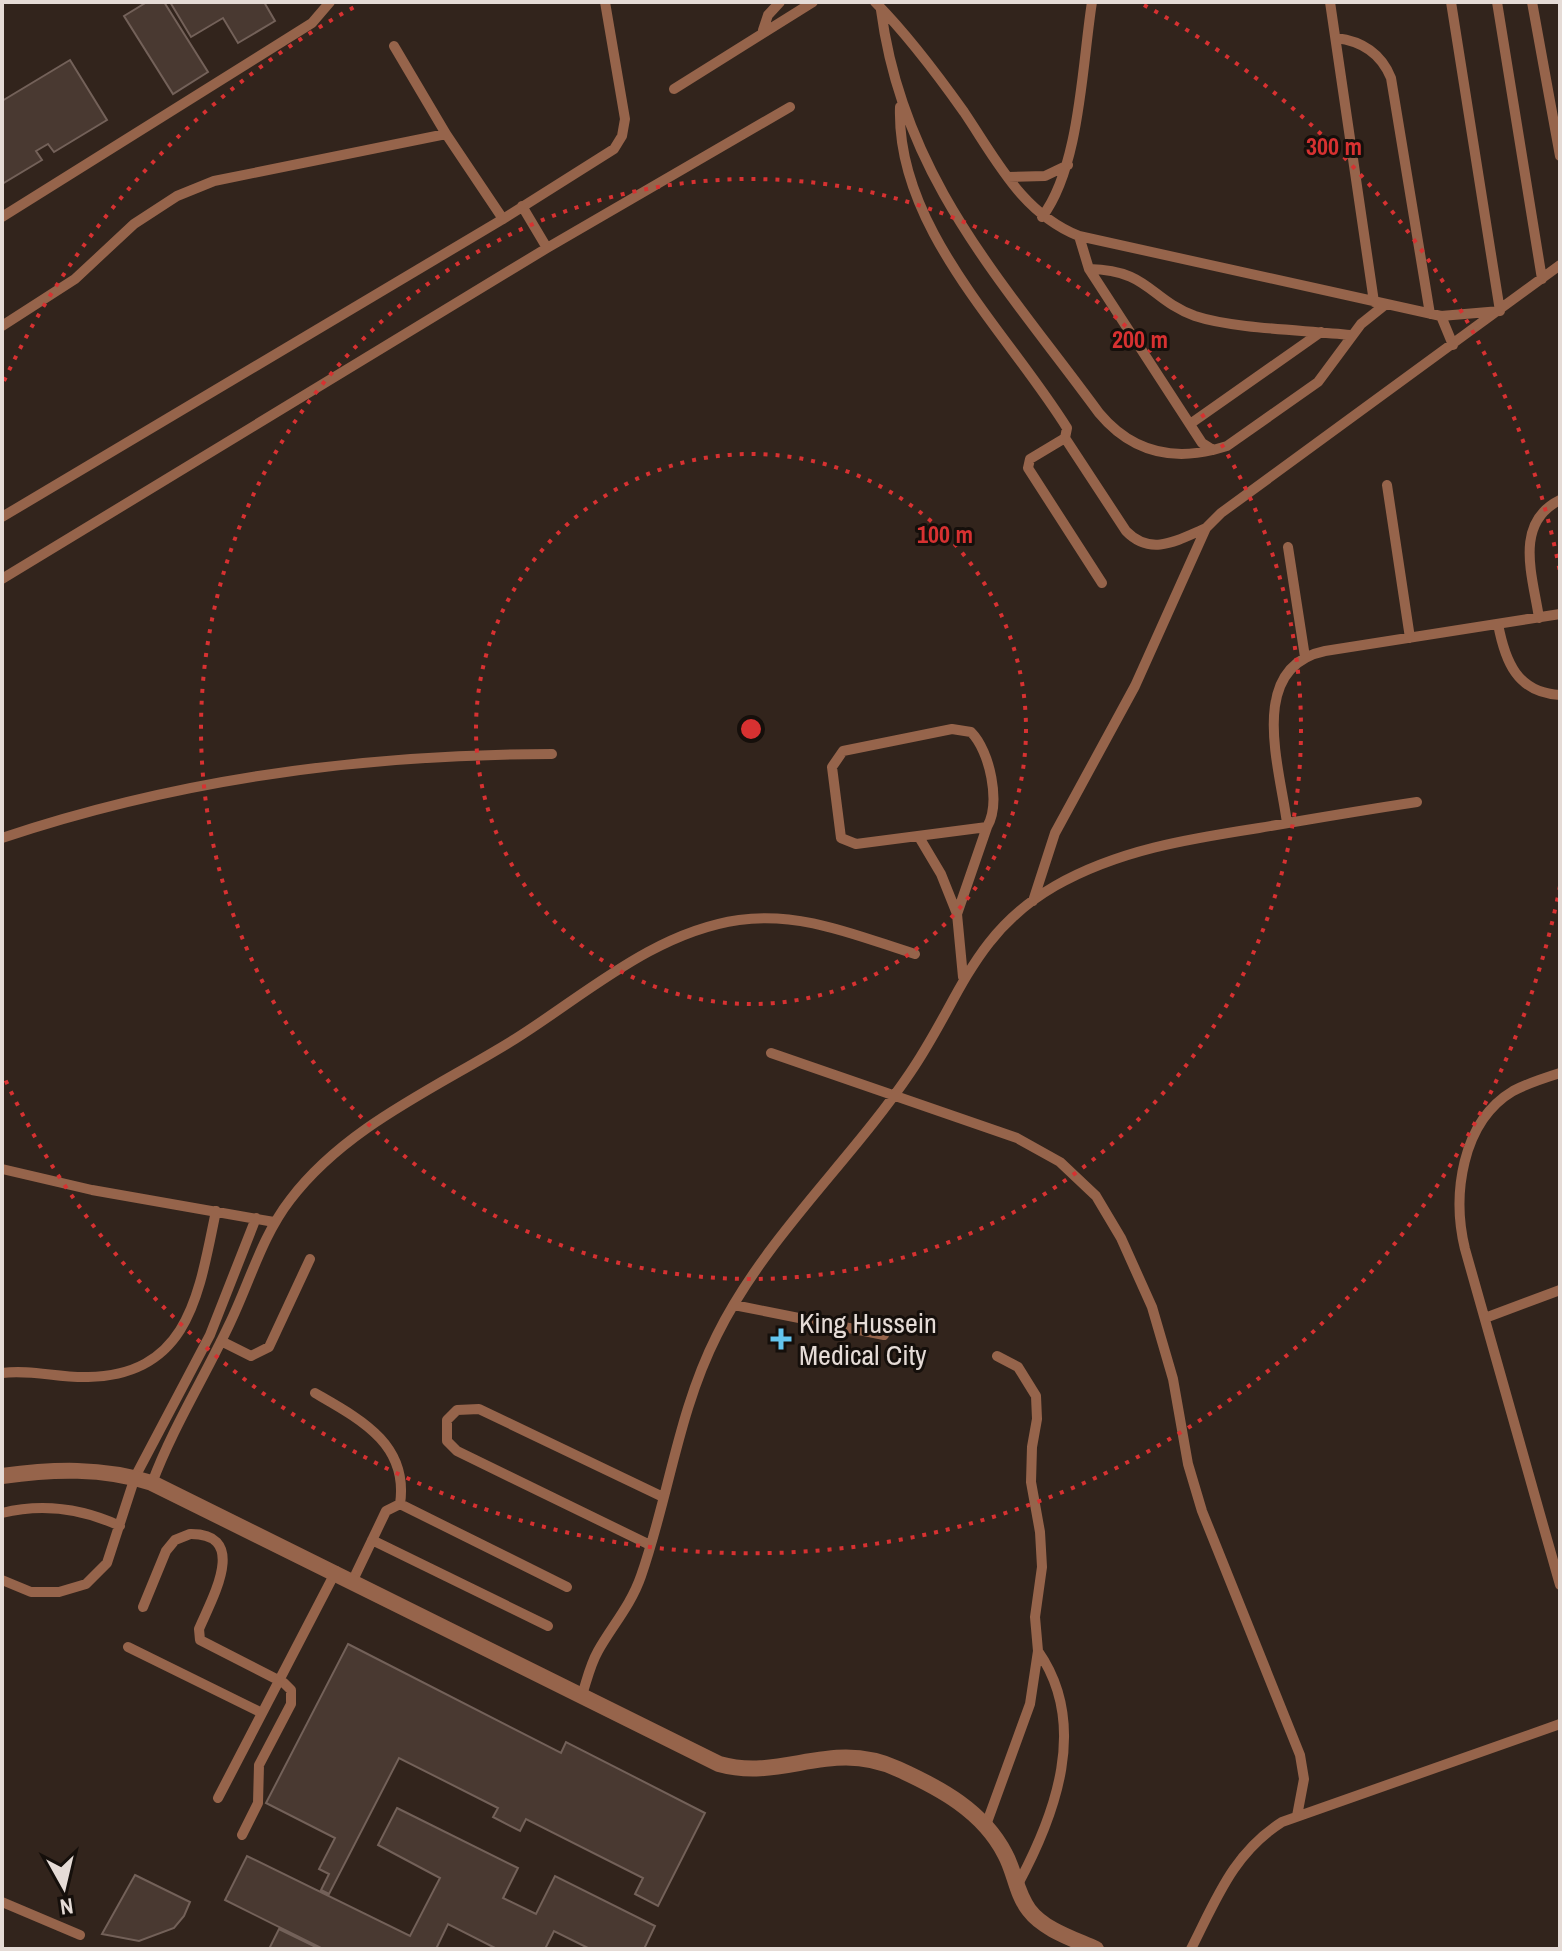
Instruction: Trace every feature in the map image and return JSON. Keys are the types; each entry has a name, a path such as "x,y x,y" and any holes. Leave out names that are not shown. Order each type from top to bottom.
{"street":[{"path":"2,1476 72,1470 135,1477 152,1483 336,1571 705,1757 734,1768 765,1769 830,1756 882,1763 953,1798 986,1825 1005,1854 1029,1910 1039,1920 1096,1949"}],"lane":[{"path":"2,217 312,23 330,2"},
{"path":"2,517 608,154 622,136 625,119 605,2"},
{"path":"763,30 768,15 780,2"},
{"path":"674,89 763,30 781,24 813,2"},
{"path":"1042,217 1058,193 1068,165 1092,2"},
{"path":"1330,2 1374,302"},
{"path":"1451,2 1500,311"},
{"path":"1497,2 1542,279"},
{"path":"1532,2 1560,156"},
{"path":"878,5 933,70 1008,177 1042,217 1079,236 1436,315 1500,311"},
{"path":"878,5 900,101 923,160 954,215 1109,425 1135,444 1165,454 1227,446 1318,382 1350,335 1386,304"},
{"path":"1336,38 1355,42 1373,52 1391,78 1436,315 1450,330 1453,345"},
{"path":"394,46 446,134 503,219"},
{"path":"900,101 899,125 906,173 924,219 1065,425 1065,438 1126,531 1140,542 1165,545 1206,528"},
{"path":"2,579 547,248 790,107"},
{"path":"2,326 75,279 134,224 188,190 214,181 446,134"},
{"path":"1008,177 1045,176 1068,165"},
{"path":"522,206 547,248"},
{"path":"1079,236 1089,269 1202,443 1213,450"},
{"path":"1033,901 1055,833 1135,686 1206,528 1221,513 1560,265"},
{"path":"1089,269 1136,278 1196,316 1350,335"},
{"path":"1190,424 1321,332"},
{"path":"1065,438 1030,459 1028,468 1102,583"},
{"path":"1387,485 1410,638"},
{"path":"1539,618 1529,537 1538,518 1560,500"},
{"path":"1288,547 1305,657"},
{"path":"1287,823 1274,703 1282,678 1305,657 1560,614"},
{"path":"1498,624 1502,647 1514,673 1537,691 1560,695"},
{"path":"957,914 987,827 996,797 979,742 971,732 958,728 843,751 832,767 841,838 856,844 987,827"},
{"path":"2,838 132,800 256,774 378,759 552,754"},
{"path":"582,1695 594,1659 633,1595 650,1545 688,1402 718,1333 775,1246 893,1098 930,1041 963,977 992,938 1033,901 1070,878 1130,853 1417,802"},
{"path":"919,837 941,874 957,914 963,977"},
{"path":"152,1483 173,1431 221,1341 274,1222 305,1181 364,1129 666,942 723,923 786,917 915,954"},
{"path":"771,1053 1040,1148 1079,1178 1110,1216 1137,1272 1164,1343 1188,1464 1202,1511 1300,1755 1304,1791 1297,1816"},
{"path":"1560,1073 1524,1086 1501,1101 1483,1121 1464,1165 1458,1216 1560,1585"},
{"path":"2,1169 92,1190 274,1222"},
{"path":"2,1373 30,1371 99,1377 126,1371 153,1359 175,1340 190,1315 216,1211"},
{"path":"2,1580 18,1589 45,1593 86,1584 107,1563 135,1477 210,1335 256,1218"},
{"path":"221,1341 251,1356 269,1347 310,1259"},
{"path":"1485,1318 1560,1290"},
{"path":"734,1305 884,1335"},
{"path":"986,1825 995,1794 1023,1729 1038,1651 1035,1617 1042,1549 1031,1464 1038,1407 1025,1376 997,1356"},
{"path":"315,1393 365,1422 384,1440 400,1470 400,1504"},
{"path":"650,1545 457,1451 447,1441 447,1420 457,1410 479,1409 663,1497"},
{"path":"353,1580 386,1511 400,1504"},
{"path":"400,1504 567,1587"},
{"path":"2,1513 32,1508 68,1509 120,1526"},
{"path":"143,1607 170,1545 190,1534 211,1539 221,1551 224,1566 199,1629 200,1640 280,1680 291,1690 293,1699 259,1765 258,1803 242,1835"},
{"path":"372,1540 548,1626"},
{"path":"218,1798 336,1571"},
{"path":"128,1647 262,1713"},
{"path":"1017,1886 1045,1824 1066,1739 1063,1701 1057,1683 1038,1651"},
{"path":"1191,1949 1226,1878 1243,1853 1268,1831 1297,1816 1560,1724"},
{"path":"2,1902 80,1935"}],"building":[{"path":"147,2 164,2 208,72 173,94 124,16"},
{"path":"170,2 264,2 275,21 238,43 223,18 191,37"},
{"path":"70,60 107,120 54,152 48,144 36,151 42,160 2,184 2,101"},
{"path":"348,1644 561,1753 566,1742 705,1813 658,1906 635,1894 643,1878 526,1819 520,1831 493,1817 498,1808 399,1758 329,1894 321,1890 329,1874 319,1869 335,1838 266,1803"},
{"path":"397,1808 518,1868 503,1898 536,1914 555,1876 655,1926 644,1949 590,1949 554,1931 545,1949 497,1949 448,1924 436,1949 323,1949 225,1900 247,1856 410,1936 440,1878 378,1845"},
{"path":"135,1875 190,1902 184,1916 174,1928 139,1941 102,1934"},
{"path":"279,1929 320,1949 269,1949"}],"place":[{"name":"King Hussein Medical City","path":"781,1339"}]}
